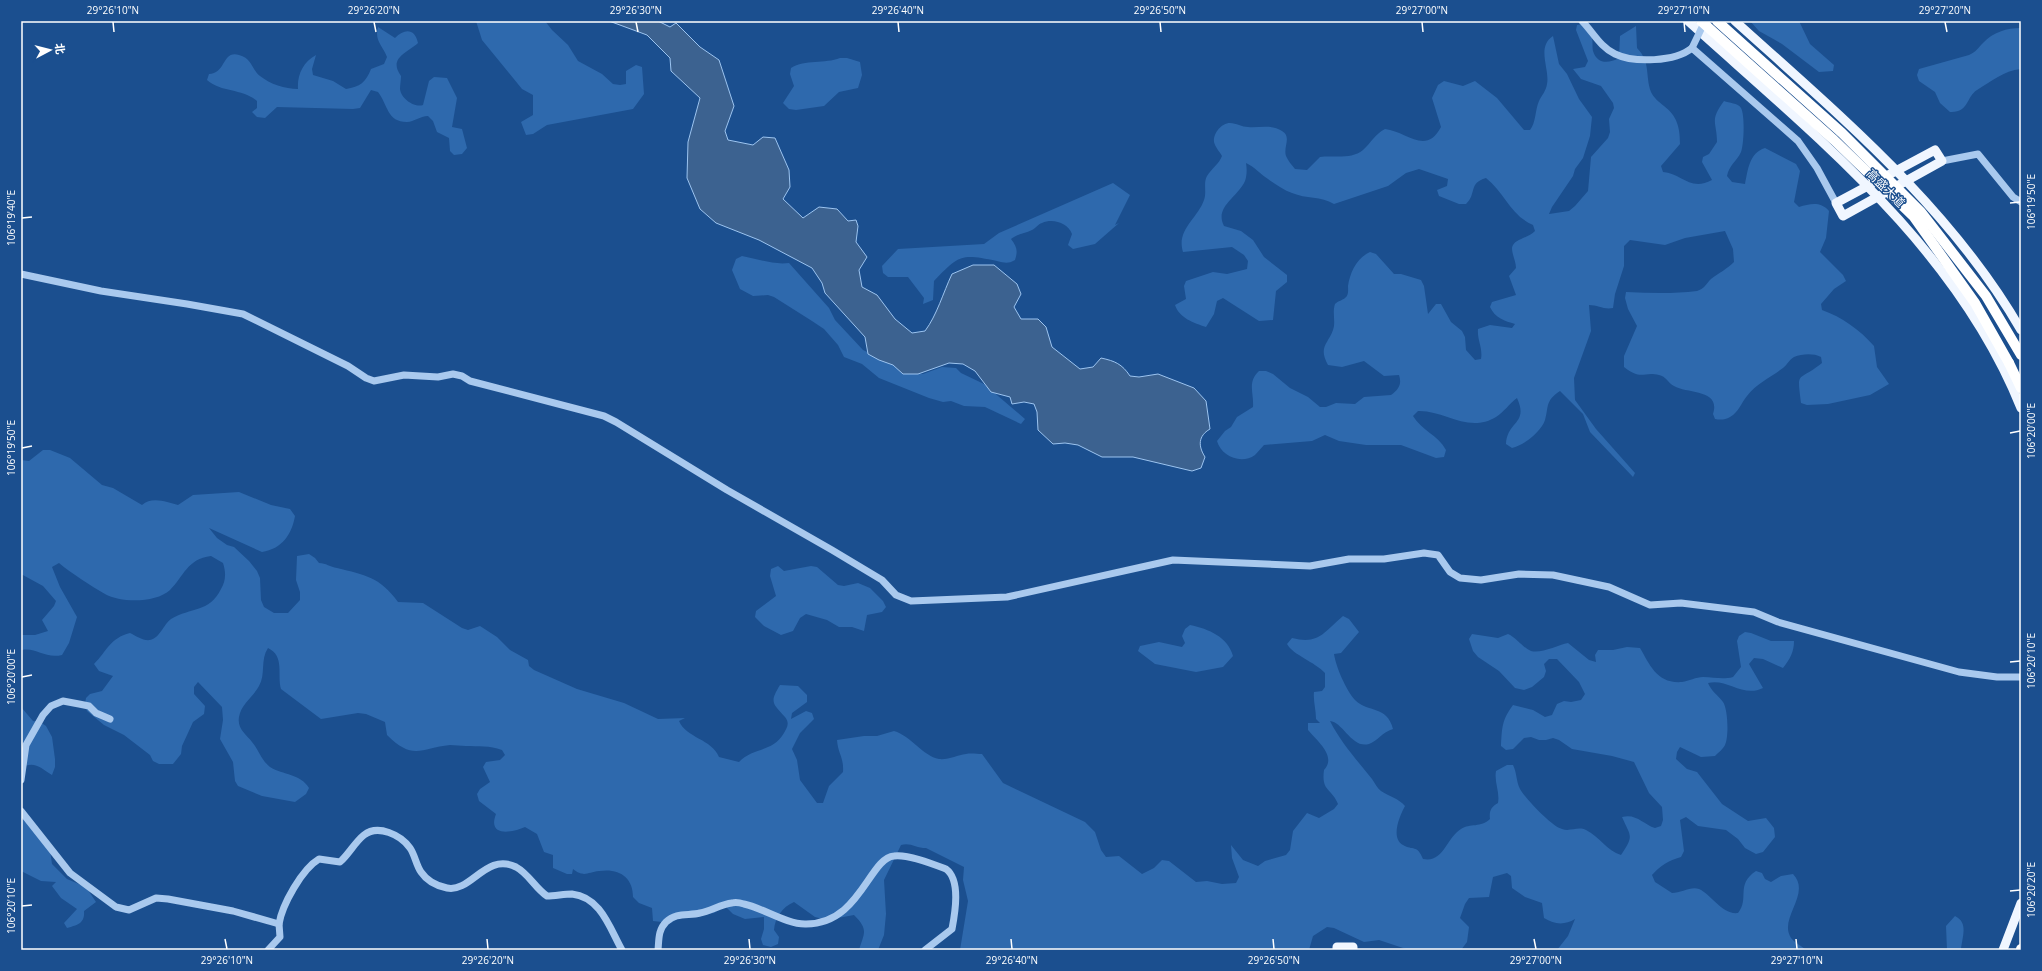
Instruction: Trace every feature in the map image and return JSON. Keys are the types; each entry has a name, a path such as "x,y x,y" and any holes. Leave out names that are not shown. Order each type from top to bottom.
{"highway":[{"name":"高盛大道","path":"1701,21 1834,140 1914,217 1975,303 2009,363 2021,388"},
{"name":"高盛大道","path":"1717,21 1842,133 1921,212 1986,296 2021,356"}],"main road":[{"name":"高盛大道","path":"1688,21 1840,159 1921,243 1957,292 1993,350 2013,388 2021,408"},
{"name":"高盛大道","path":"1735,21 1851,126 1929,204 1976,262 2021,330"},
{"path":"1935,150 1942,161 1842,216 1836,203 1896,171 1935,150"},
{"path":"2003,950 2021,903"},
{"path":"1337,949 1353,948"}],"street":[{"path":"1582,21 1600,43 1615,54 1637,59 1670,59 1685,54 1692,48 1705,21"},
{"path":"1692,48 1798,141 1817,168 1836,203"},
{"path":"1942,161 1978,154 2013,197 2021,202"},
{"path":"21,274 71,283 101,291 243,314 348,366 366,378 374,381 404,375 438,377 453,374 462,376 470,381 604,416 727,490 882,580 896,595 911,602 1007,597 1173,560 1310,566 1349,559 1384,559 1424,553 1438,555 1450,572 1460,578 1480,580 1519,574 1553,575 1609,587 1650,605 1681,604 1754,612 1778,622 1959,672 1997,677 2021,677"},
{"path":"21,780 26,744 51,706 63,701 89,706 96,713 110,719"},
{"path":"21,811 70,873 116,907 129,910 156,898 168,899 233,911 279,924"},
{"path":"268,950 280,937 279,924 282,908 311,864 319,859 340,862 348,855 364,835 372,831 381,831 396,835 403,840 410,847 420,871 427,880 438,886 448,889 458,888 483,870 493,865 504,864 514,866 524,872 547,896 572,894 588,900 598,908 622,950"},
{"path":"658,950 660,929 673,917 699,914 732,903 744,904 804,924 820,922 839,915 860,893 881,862 886,858 894,856 903,856 946,869 951,873 954,880 956,905 952,929 925,950"}],"shaded area":[{"path":"476,21 545,21 568,45 578,61 602,74 613,84 626,84 626,71 636,65 642,67 644,94 633,109 547,125 533,134 526,135 521,122 533,115 533,95 522,89 482,40"},
{"path":"609,21 658,21 670,27 676,23 700,47 719,60 734,106 725,131 728,140 753,145 763,137 775,138 789,170 790,187 783,199 803,218 819,207 837,209 848,221 856,220 858,226 856,242 867,257 859,270 862,287 877,295 895,319 912,333 925,331 936,311 952,274 973,265 994,265 1017,284 1021,294 1014,307 1021,319 1038,319 1046,327 1052,347 1080,369 1093,367 1101,358 1118,364 1130,376 1139,377 1158,374 1194,388 1206,401 1210,429 1203,435 1200,442 1201,449 1205,457 1201,468 1192,471 1133,457 1102,457 1078,445 1065,443 1053,444 1038,430 1037,412 1034,404 1024,402 1012,404 1010,397 991,392 975,371 963,364 949,363 918,374 903,374 893,365 868,354 865,337 825,293 822,283 812,268 759,240 716,223 700,209 687,178 688,142 700,98 671,71 670,58 647,35"},
{"path":"1750,21 1799,21 1810,44 1834,65 1833,71 1819,72 1782,44 1759,31"},
{"path":"1584,24 1590,32 1595,55 1600,61 1603,62 1619,58 1620,36 1636,26 1637,48 1646,64 1651,92 1653,96 1675,118 1679,132 1680,144 1661,166 1663,172 1698,184 1712,180 1702,162 1703,157 1709,154 1717,142 1715,117 1724,101 1740,106 1744,123 1741,152 1729,169 1727,176 1732,182 1745,184 1748,168 1752,158 1760,150 1765,148 1796,164 1800,171 1794,202 1799,207 1815,204 1826,208 1829,211 1826,238 1820,252 1843,275 1846,281 1834,289 1821,304 1822,310 1837,316 1850,325 1874,346 1877,367 1889,384 1870,395 1828,404 1807,405 1801,403 1799,381 1803,375 1822,363 1821,357 1811,354 1800,355 1792,358 1783,368 1755,387 1733,415 1721,420 1715,419 1713,414 1714,406 1712,400 1708,396 1674,386 1661,376 1654,374 1639,375 1624,367 1624,356 1637,326 1628,309 1625,298 1626,292 1679,293 1697,291 1701,289 1711,279 1734,262 1733,249 1725,231 1685,238 1665,245 1630,240 1624,246 1624,266 1615,294 1613,308 1589,305 1591,331 1574,378 1575,400 1596,429 1635,473 1633,477 1590,432 1583,414 1560,391 1550,401 1545,420 1540,429 1527,441 1512,448 1506,444 1507,436 1519,418 1520,406 1517,398 1502,413 1486,422 1466,422 1438,414 1418,411 1413,416 1420,425 1443,445 1446,450 1444,457 1436,458 1401,445 1366,445 1339,441 1325,435 1312,441 1264,445 1255,455 1250,458 1238,459 1227,455 1219,446 1217,441 1225,431 1231,427 1237,417 1253,407 1252,384 1255,375 1259,371 1266,371 1273,374 1290,388 1308,397 1320,407 1326,407 1336,403 1355,404 1364,397 1391,395 1396,391 1400,384 1399,375 1384,376 1364,361 1342,367 1328,365 1325,359 1325,346 1334,327 1335,304 1344,299 1347,295 1352,271 1361,258 1365,255 1370,252 1376,254 1394,274 1401,274 1421,280 1424,286 1428,314 1436,304 1441,304 1451,322 1462,331 1465,337 1466,350 1475,360 1481,359 1478,329 1490,325 1512,328 1515,324 1497,316 1490,307 1492,302 1516,295 1509,276 1516,268 1512,248 1515,243 1535,231 1533,225 1525,221 1513,210 1498,190 1486,178 1477,183 1466,204 1459,204 1439,196 1437,190 1447,186 1448,179 1419,169 1406,173 1388,186 1334,204 1329,201 1289,192 1246,163 1247,172 1245,181 1242,187 1228,202 1222,213 1224,226 1241,231 1253,240 1264,257 1287,275 1287,282 1276,291 1273,320 1259,321 1223,298 1217,301 1214,314 1206,327 1183,317 1177,310 1175,305 1186,299 1184,286 1186,281 1213,272 1227,274 1247,269 1248,261 1244,255 1232,247 1183,252 1182,237 1204,200 1207,176 1222,156 1214,142 1218,130 1227,123 1246,127 1270,127 1278,129 1285,133 1287,139 1285,153 1289,161 1295,169 1307,170 1320,157 1348,156 1358,153 1366,147 1378,133 1385,129 1415,140 1429,140 1441,127 1432,98 1438,85 1444,81 1463,86 1475,81 1497,98 1524,130 1530,130 1539,101 1545,91 1546,86 1545,46 1553,36 1559,64 1567,74 1579,99 1592,117 1590,136 1583,158 1549,214 1569,211 1588,191 1591,157 1608,138 1610,132 1609,119 1614,108 1613,103 1601,86 1581,79 1573,69 1585,67 1588,61 1576,30 1577,25"},
{"path":"378,27 395,38 406,31 412,33 417,38 418,43 400,56 397,65 401,76 401,93 409,102 420,106 423,105 429,81 434,77 447,78 457,98 452,127 462,129 467,148 462,154 454,155 450,151 449,138 437,132 433,121 428,116 407,122 395,119 389,112 378,92 371,90 360,108 277,107 265,118 257,117 252,112 257,108 257,101 251,97 219,87 207,80 209,74 218,70 230,56 234,54 247,59 260,76 273,84 298,89 300,74 304,65 316,55 312,69 313,75 333,81 346,89 355,87 365,81 371,69 384,64 387,57 378,40"},
{"path":"2021,28 2021,69 2003,74 1977,90 1973,93 1961,110 1950,112 1940,103 1935,92 1919,81 1917,75 1919,69 1969,55 1996,33"},
{"path":"847,58 860,62 862,75 858,88 839,92 824,106 796,110 789,109 783,103 794,86 790,74 791,68 802,63 828,61"},
{"path":"1113,183 1130,195 1115,225 1119,223 1095,244 1073,249 1068,245 1072,234 1064,224 1051,221 1039,224 1032,230 1011,239 1017,252 1015,260 1013,261 1004,263 976,257 968,257 956,261 934,281 933,300 923,304 924,298 908,277 888,277 883,273 882,266 898,249 984,244 999,233"},
{"path":"742,256 771,262 789,263 829,308 835,320 863,350 908,371 923,374 942,367 956,368 961,373 984,384 1025,419 1021,424 985,407 964,406 951,401 943,402 879,378 862,364 844,357 838,345 824,329 812,321 774,297 768,295 753,296 740,289 732,270 736,259"},
{"path":"43,450 50,450 70,458 102,485 113,488 142,505 146,502 155,500 178,505 193,495 239,492 271,505 290,509 295,516 289,535 275,548 262,552 209,528 217,538 227,545 234,547 257,571 260,578 261,600 264,607 274,613 288,613 300,600 300,592 296,580 297,556 309,554 319,563 371,578 385,587 398,602 423,603 462,628 468,630 480,626 497,637 510,650 528,660 529,666 534,670 577,689 624,703 658,719 685,718 679,721 682,727 711,746 719,757 739,762 744,757 774,744 784,733 788,725 787,719 775,705 774,696 780,685 798,686 807,695 807,702 792,713 791,719 806,711 812,713 814,719 800,733 792,749 797,760 800,780 817,803 823,803 829,786 843,772 843,763 838,749 837,740 864,736 877,736 894,731 906,737 928,754 939,759 968,754 982,754 1003,783 1085,822 1095,832 1101,850 1106,857 1119,856 1142,874 1154,868 1162,860 1169,861 1196,882 1207,881 1222,884 1236,883 1239,877 1232,858 1231,845 1243,860 1258,866 1265,861 1286,855 1290,850 1293,831 1307,813 1319,818 1334,809 1338,804 1324,782 1324,770 1328,759 1327,754 1308,730 1308,723 1320,723 1316,719 1314,692 1322,691 1325,687 1325,673 1316,665 1294,652 1287,644 1292,638 1309,640 1320,636 1343,616 1349,619 1359,632 1341,653 1334,654 1342,678 1355,700 1360,704 1377,710 1386,716 1393,729 1386,732 1372,743 1363,744 1358,743 1335,722 1330,721 1344,744 1378,788 1384,793 1400,801 1405,806 1397,826 1397,837 1399,842 1406,847 1419,851 1423,859 1430,859 1440,854 1456,833 1464,827 1483,824 1490,819 1491,810 1498,803 1496,771 1507,765 1513,765 1520,789 1532,805 1557,827 1565,830 1586,830 1611,850 1621,855 1630,839 1629,832 1622,817 1631,816 1655,828 1661,826 1663,820 1662,807 1649,793 1634,762 1612,756 1572,749 1559,740 1553,738 1539,740 1531,737 1524,738 1513,749 1506,750 1501,746 1503,724 1513,705 1533,710 1545,717 1552,715 1557,704 1564,701 1571,702 1581,700 1585,694 1579,682 1557,659 1549,659 1544,664 1546,671 1544,677 1532,687 1524,690 1515,688 1499,671 1478,657 1473,651 1469,639 1472,634 1498,638 1508,634 1528,650 1535,652 1568,643 1589,660 1596,662 1595,655 1598,650 1613,650 1627,647 1640,648 1655,672 1660,677 1673,682 1682,682 1700,677 1733,677 1741,667 1737,641 1739,636 1745,632 1771,641 1794,641 1791,655 1783,668 1763,659 1754,658 1749,664 1763,688 1749,691 1722,683 1708,683 1725,706 1727,730 1725,745 1715,756 1701,757 1680,747 1677,752 1676,759 1687,769 1697,772 1722,804 1748,821 1766,818 1774,828 1775,837 1763,852 1756,854 1745,848 1738,839 1726,830 1698,826 1686,817 1680,820 1684,851 1681,857 1665,864 1652,875 1655,882 1672,893 1696,888 1727,911 1738,913 1743,902 1744,886 1746,881 1756,871 1762,873 1765,879 1771,882 1781,876 1793,874 1798,882 1799,890 1788,922 1788,930 1791,938 1806,950 1557,950 1568,936 1575,919 1567,922 1556,923 1544,918 1542,903 1525,897 1512,888 1511,876 1507,873 1493,877 1489,897 1469,898 1465,904 1460,918 1469,927 1467,942 1461,950 1409,950 1379,940 1364,942 1334,928 1327,927 1313,936 1309,950 960,950 968,901 963,880 964,867 926,848 907,844 901,845 884,880 886,914 884,935 878,950 859,950 864,932 862,924 854,915 827,920 815,917 794,902 780,913 774,930 779,937 778,944 771,947 763,945 761,939 764,929 764,917 745,919 733,914 725,906 714,913 679,918 671,923 653,921 652,908 639,903 633,897 628,879 624,875 606,870 583,874 573,869 572,874 567,874 553,868 553,855 544,852 537,834 525,827 508,832 498,830 495,827 494,821 496,814 479,801 477,794 480,789 490,782 483,767 486,762 500,760 505,755 502,750 488,747 450,745 417,751 411,750 396,743 387,735 385,722 366,714 358,713 321,719 281,689 279,661 273,651 268,648 264,657 261,681 240,712 239,725 270,767 297,777 306,783 309,788 306,794 295,802 262,796 238,786 235,781 233,762 220,739 223,720 222,707 198,682 194,687 194,694 205,706 204,714 193,722 182,746 181,754 173,764 159,764 153,761 150,755 124,735 104,725 87,711 85,704 86,698 90,694 102,691 113,676 99,671 94,664 113,642 123,635 130,633 145,640 153,639 171,619 178,615 205,606 216,597 224,583 225,570 223,563 211,556 191,564 175,585 164,594 148,599 138,600 120,599 105,594 59,563 52,567 60,587 77,617 69,643 62,655 56,656 32,650 22,650 21,661 21,635 35,635 48,631 42,620 54,606 56,601 43,586 21,574 21,460 29,461"},
{"path":"778,566 784,571 811,566 817,567 838,585 844,586 858,583 870,588 883,601 886,607 882,612 867,615 864,631 852,627 839,627 827,620 806,614 800,618 793,631 781,635 764,626 755,617 756,611 776,596 770,576 771,569"},
{"path":"1190,625 1217,635 1227,644 1233,656 1223,667 1196,672 1155,664 1138,651 1140,646 1159,642 1182,647 1185,643 1182,636 1185,629"},
{"path":"21,707 33,721 40,722 46,726 52,737 55,767 52,775 34,765 21,768"},
{"path":"21,810 50,850 52,864 67,879 86,887 96,902 84,911 82,921 80,923 67,928 64,923 77,909 61,898 52,886 56,882 41,881 21,871"},
{"path":"1955,916 1962,922 1964,931 1961,950 1947,950 1946,926"}]}
